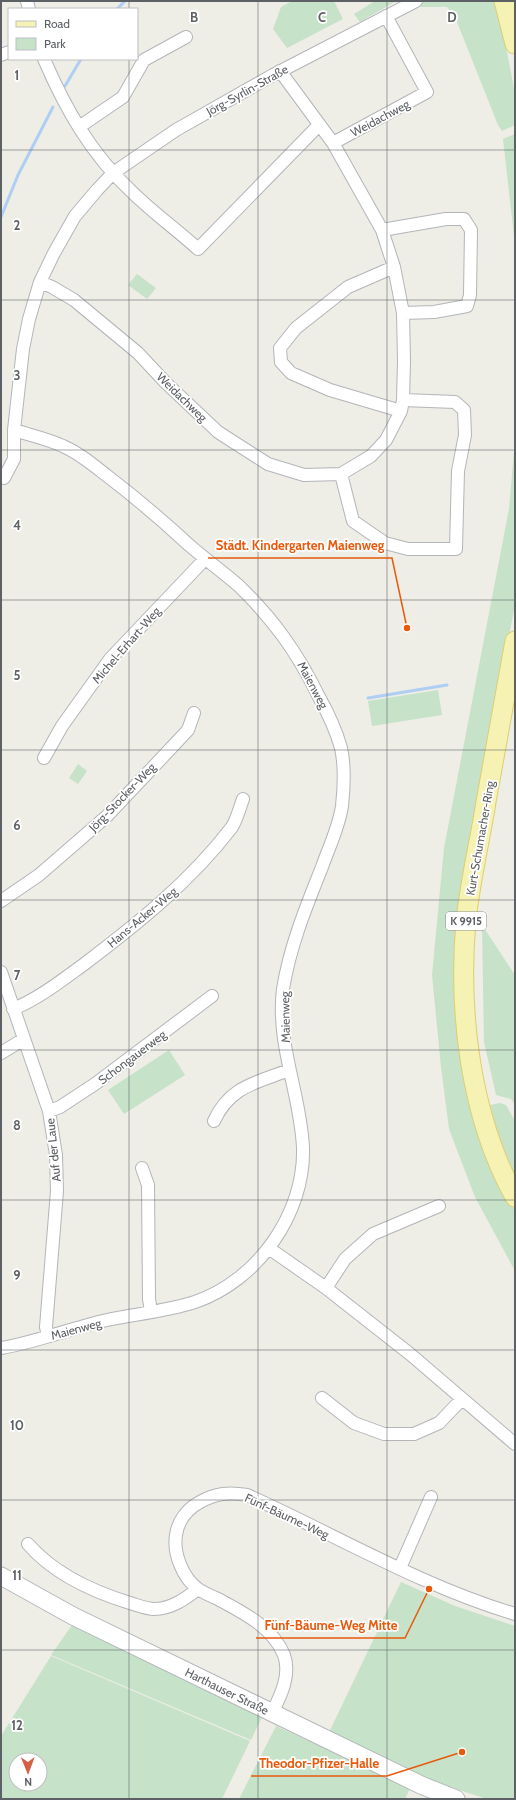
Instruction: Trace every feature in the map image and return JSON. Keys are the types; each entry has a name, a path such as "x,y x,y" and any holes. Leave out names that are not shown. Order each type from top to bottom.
{"main road":[{"path":"504,1 515,44"},
{"name":"Kurt-Schumacher-Ring","path":"515,642 466,921 464,987 466,1028 479,1099 500,1165 515,1197"}],"street":[{"name":"Jörg-Syrlin-Straße","path":"3,483 6,456 14,434 23,349 29,319 40,282 54,253 75,216 113,173 176,130 280,71 416,1"},
{"name":"Weidachweg","path":"333,143 427,92 386,16"},
{"path":"79,128 123,97 144,60 186,37"},
{"path":"44,60 62,99 98,157 131,192 198,249 319,125"},
{"name":"Weidachweg","path":"40,282 74,300 138,353 166,383 218,432 268,464 304,475 341,474 371,456 386,440 402,406 404,361 403,313 394,267 382,230 333,143 280,71"},
{"path":"382,230 446,219 464,219 471,230 470,295 467,306 434,312 403,313"},
{"path":"341,474 353,521 385,542 408,549 456,549 458,470 465,435 464,410 455,402 402,406 330,390 291,373 281,362 280,348 296,328 348,287 394,267"},
{"name":"Maienweg","path":"1,1348 105,1321 195,1302 217,1292 237,1279 270,1249 289,1214 299,1182 303,1153 301,1118 289,1070 283,1028 283,992 297,928 334,835 342,808 343,774 341,748 328,713 304,667 290,644 274,624 238,586 205,559 138,499 76,452 61,445 14,434"},
{"name":"Michel-Erhart-Weg","path":"44,758 62,726 110,659 205,559"},
{"name":"Jörg-Stocker-Weg","path":"1,901 39,875 107,816 188,730 194,713"},
{"name":"Hans-Acker-Weg","path":"13,1008 26,1004 134,927 180,886 233,825 243,799"},
{"name":"Auf der Laue","path":"1,972 49,1111 56,1155 57,1191 46,1327 48,1336"},
{"name":"Schongauerweg","path":"49,1111 60,1107 95,1084 212,996"},
{"path":"1,1053 24,1039"},
{"path":"214,1121 219,1109 227,1099 241,1088 289,1070"},
{"path":"142,1168 148,1185 149,1298 151,1312"},
{"path":"326,1288 345,1259 374,1234 439,1206"},
{"path":"270,1249 326,1288 432,1371 462,1399 515,1444"},
{"path":"322,1398 354,1423 384,1434 414,1434 439,1423 462,1399"},
{"name":"Fünf-Bäume-Weg","path":"272,1713 283,1691 286,1678 284,1656 280,1647 263,1626 245,1614 198,1589 186,1576 177,1558 175,1542 177,1527 185,1514 194,1505 222,1493 247,1495 438,1586 491,1607 515,1614"},
{"path":"400,1568 432,1497"},
{"path":"28,1544 40,1557 92,1590 138,1606 154,1609 170,1606 184,1599 198,1589"},
{"name":"Harthauser Straße","path":"1,1576 73,1616 421,1785 456,1799"}],"green space":[{"path":"292,1 334,1 343,19 287,48 273,29 281,7"},
{"path":"375,1 396,1 360,22 354,14"},
{"path":"423,1 497,1 515,93 515,125 502,131 498,125 455,17 447,7 421,7 420,3"},
{"path":"515,134 515,245 503,139"},
{"path":"137,274 156,288 147,299 128,285"},
{"path":"515,441 515,605 473,821 458,943 458,1046 469,1097 498,1178 515,1211 515,1271 475,1197 449,1129 432,975 444,848 509,509"},
{"path":"438,690 442,715 372,726 368,701"},
{"path":"78,764 87,771 78,784 69,778"},
{"path":"482,925 515,975 515,1105 511,1099 496,1095 484,1042"},
{"path":"169,1050 185,1075 124,1114 108,1090"},
{"path":"500,1103 506,1105 515,1121 515,1176 498,1135 490,1105"},
{"path":"401,1582 455,1606 515,1626 515,1799 487,1799 416,1776 405,1799 239,1799 276,1726 322,1747"},
{"path":"74,1624 262,1717 251,1740 51,1655"},
{"path":"51,1656 250,1741 222,1799 1,1799 1,1736"}],"waterway":[{"path":"118,8 125,1"},
{"path":"65,86 80,60"},
{"path":"1,217 18,175 53,107"},
{"path":"368,698 447,685"}],"place":[{"name":"Städt. Kindergarten Maienweg","path":"407,628"},
{"name":"Fünf-Bäume-Weg Mitte","path":"429,1589"},
{"name":"Theodor-Pfizer-Halle","path":"462,1752"}]}
